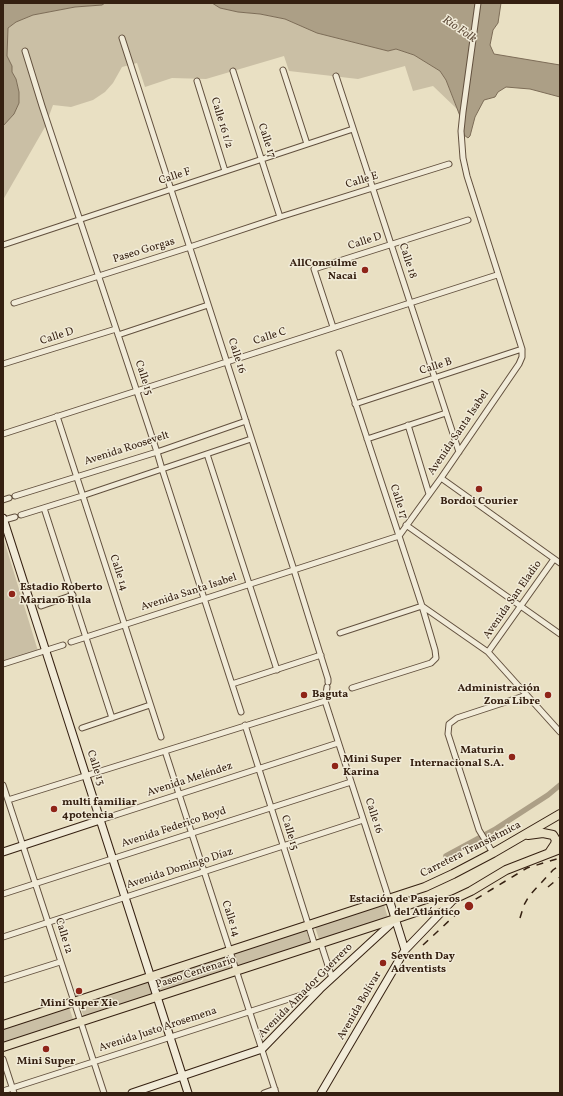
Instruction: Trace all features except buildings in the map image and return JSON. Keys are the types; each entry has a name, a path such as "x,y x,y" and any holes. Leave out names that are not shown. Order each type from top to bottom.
{"main road":[{"name":"Calle 13","path":"3,519 188,1093"},
{"name":"Carretera Transístmica","path":"389,899 425,887 452,874 493,853 560,814"},
{"name":"Avenida Meléndez","path":"3,852 100,820"},
{"path":"521,837 543,833 551,834 555,838 556,842 554,848 549,854"},
{"path":"395,919 454,899 471,891 506,870 560,849"},
{"name":"Calle 16","path":"389,899 406,950"},
{"name":"Paseo Centenario","path":"3,1025 389,899"},
{"name":"Avenida Bolívar","path":"321,1093 406,950 454,899"},
{"name":"Paseo Centenario","path":"3,1047 395,919"},
{"name":"Avenida Amador Guerrero","path":"132,1093 262,1049 320,989 395,919"}],"street":[{"path":"478,3 463,112 461,131 462,152 466,176 522,349"},
{"name":"Calle 16","path":"122,38 321,655 328,684 325,700 389,899"},
{"name":"Calle 15","path":"26,51 241,712"},
{"path":"283,70 307,144"},
{"name":"Calle 17","path":"233,72 280,217"},
{"name":"Calle 18","path":"336,76 459,452"},
{"name":"Calle 16 1/2","path":"198,81 225,171"},
{"name":"Calle F","path":"3,245 353,129"},
{"name":"Calle E","path":"280,217 449,164"},
{"name":"Paseo Gorgas","path":"14,303 280,217"},
{"name":"Calle D","path":"333,327 314,269 468,220"},
{"name":"Calle C","path":"3,434 498,274"},
{"path":"118,335 208,305"},
{"name":"Calle D","path":"3,364 116,328"},
{"name":"Calle B","path":"355,404 522,349"},
{"name":"Avenida Santa Isabel","path":"71,642 398,536 430,494 519,364 522,357 522,349"},
{"name":"Calle 17","path":"339,353 422,606 436,658 431,663 352,688"},
{"path":"367,439 446,413"},
{"name":"Calle 14","path":"57,416 161,737"},
{"name":"Avenida Roosevelt","path":"15,496 157,452 246,421"},
{"path":"408,425 430,494"},
{"path":"21,515 251,439"},
{"path":"207,454 277,670"},
{"path":"441,478 560,563"},
{"path":"3,500 9,498"},
{"path":"44,508 112,718"},
{"path":"3,519 15,517"},
{"path":"406,525 560,634"},
{"name":"Avenida San Eladio","path":"488,652 554,559"},
{"path":"42,606 73,595"},
{"path":"340,633 422,606 488,652 560,732"},
{"path":"3,664 63,645"},
{"path":"232,684 321,655"},
{"path":"493,853 479,830 448,734 449,724 457,718 527,695"},
{"path":"8,800 325,700"},
{"path":"82,728 150,705"},
{"name":"Calle 15","path":"245,725 308,926 332,978"},
{"name":"Avenida Meléndez","path":"100,820 338,743"},
{"name":"Calle 14","path":"165,750 275,1091"},
{"name":"Avenida Federico Boyd","path":"3,894 351,782"},
{"name":"Calle 12","path":"3,785 104,1093"},
{"name":"Avenida Domingo Díaz","path":"3,936 363,820"},
{"path":"3,980 60,962"},
{"name":"Avenida Justo Arosemena","path":"3,1091 13,1091 94,1062 320,989"},
{"path":"3,1059 13,1091"},
{"path":"264,1093 275,1091"}],"shaded area":[{"path":"105,3 212,3 220,8 238,12 260,14 285,19 318,33 388,51 396,49 414,55 440,71 446,80 457,109 433,86 413,91 405,66 358,79 289,71 284,56 206,79 172,78 145,87 137,63 122,67 113,83 105,92 93,100 71,107 53,105 45,127 3,200 3,126 14,114 19,103 19,92 16,79 7,56 8,28 16,22 33,15 75,7 102,5"},
{"name":"Estadio Roberto Mariano Bula","path":"3,537 38,651 3,662"},
{"path":"384,905 389,921 320,942 315,927"},
{"path":"306,929 311,945 239,968 234,952"},
{"path":"226,955 231,970 161,993 156,978"},
{"path":"148,980 153,996 84,1018 79,1003"},
{"path":"69,1007 74,1022 3,1044 3,1028"}],"water":[{"path":"3,3 105,3 102,5 75,7 33,15 16,22 8,28 7,56 16,79 19,92 19,103 14,114 3,126"},
{"name":"Río Folk","path":"212,3 501,3 498,23 493,30 490,45 494,54 560,65 560,97 530,89 506,87 498,92 495,97 484,100 475,117 470,136 468,138 464,135 460,116 446,80 440,71 414,55 396,49 388,51 317,33 285,19 260,14 238,12 220,8"}],"waterway":[{"path":"446,856 494,830 548,795 560,785"}],"railway":[{"path":"423,945 466,905 527,868 560,858"},
{"path":"520,918 524,905 529,896 553,870 560,865"},
{"path":"548,887 560,877"}],"place":[{"name":"AllConsulme Nacai","path":"365,270"},
{"name":"Bordoi Courier","path":"479,489"},
{"name":"Estadio Roberto Mariano Bula","path":"12,594"},
{"name":"Baguta","path":"304,695"},
{"name":"Administración Zona Libre","path":"548,695"},
{"name":"Maturin Internacional S.A.","path":"512,757"},
{"name":"Mini Super Karina","path":"335,766"},
{"name":"multi familiar 4potencia","path":"54,809"},
{"name":"Estación de Pasajeros del Atlántico","path":"469,906"},
{"name":"Seventh Day Adventists","path":"383,963"},
{"name":"Mini Super Xie","path":"79,991"},
{"name":"Mini Super","path":"46,1049"}]}
